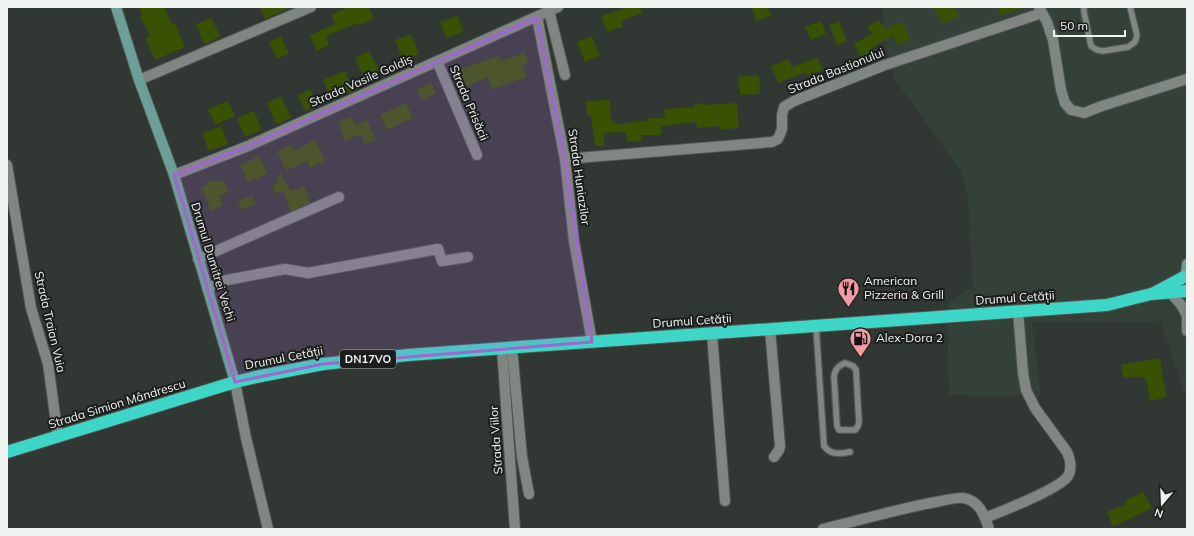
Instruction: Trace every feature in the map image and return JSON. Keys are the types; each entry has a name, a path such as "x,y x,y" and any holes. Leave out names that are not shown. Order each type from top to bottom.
{"highway":[{"name":"Drumul Cetății","path":"235,382 324,364 408,356 1107,305 1151,294 1171,293 1186,277"},
{"name":"Drumul Cetății","path":"1151,294 1186,277"},
{"name":"Strada Simion Mândrescu","path":"7,452 235,382"}],"street":[{"name":"Drumul Dumitrei Vechi","path":"116,7 139,80 174,175 235,382 246,438 268,529"},
{"path":"139,80 311,7"},
{"path":"552,8 565,75"},
{"name":"Strada Vasile Goldiș","path":"174,175 248,146 437,62 552,8"},
{"path":"1041,10 1053,40 1061,90 1065,103 1071,110 1084,113 1187,79"},
{"name":"Strada Bastionului","path":"565,159 772,142 778,139 782,129 782,115 784,107 794,101 885,65 1041,10"},
{"name":"Strada Huniazilor","path":"537,16 565,159 574,241 592,342"},
{"name":"Strada Prisăcii","path":"437,62 477,155"},
{"name":"Strada Traian Vuia","path":"7,165 31,308 48,364 58,437"},
{"path":"198,259 339,197"},
{"path":"207,288 227,280 285,269 308,273 438,249 442,261 468,257"},
{"path":"1171,293 1182,306 1187,316"},
{"path":"1187,307 1187,331"},
{"path":"985,518 1053,488 1063,482 1069,472 1070,460 1067,452 1035,408 1026,390 1022,373 1018,311"},
{"path":"770,329 780,446 774,457"},
{"path":"712,334 726,501"},
{"path":"507,348 522,457 529,494"},
{"name":"Strada Viilor","path":"507,348 515,529"},
{"path":"823,529 920,505 963,498 976,504 982,511 989,529"}],"lane":[{"path":"1084,7 1091,46 1104,52 1128,47 1135,42 1137,35 1130,7"},
{"path":"816,326 824,446 831,453 838,454 850,452"},
{"path":"845,363 853,366 856,370 859,422 855,430 839,430 837,426 834,377 838,366 845,363"}],"highlighted area":[{"path":"537,17 565,159 592,342 323,364 235,382 174,175 248,146"}],"shaded area":[{"path":"884,7 1187,7 1187,400 1161,321 1032,322 1041,396 949,395 947,303 973,287 968,198 961,172 911,101 894,80 883,37"}],"building":[{"path":"139,7 164,7 172,24 175,23 185,47 155,60 145,38 150,36 140,16 142,15"},
{"path":"260,7 292,7 265,19"},
{"path":"349,7 369,7 374,19 359,25 358,23 326,36 329,45 316,51 310,35 335,24 331,15"},
{"path":"628,7 640,7 642,13 621,21 623,27 607,32 601,16"},
{"path":"751,7 768,7 771,16 756,21"},
{"path":"933,7 954,7 959,16 943,24"},
{"path":"998,7 1023,7 1023,8 1001,16"},
{"path":"458,16 463,32 446,38 440,22"},
{"path":"212,18 220,37 204,44 196,24"},
{"path":"879,20 885,29 903,22 910,40 897,45 893,35 872,48 874,53 862,59 854,44 872,34 867,27"},
{"path":"821,21 826,34 811,40 805,27"},
{"path":"839,21 847,41 837,45 829,25"},
{"path":"411,34 419,54 403,60 395,40"},
{"path":"281,36 289,54 277,59 269,42"},
{"path":"592,36 600,56 585,62 577,42"},
{"path":"369,51 379,70 364,77 355,58"},
{"path":"525,52 529,63 523,65 527,77 492,89 487,77 465,88 456,72 474,64 499,56 501,61"},
{"path":"818,57 823,70 807,76 806,72 778,83 771,66 789,59 792,67"},
{"path":"345,71 353,92 331,100 323,80"},
{"path":"759,75 760,94 740,95 738,77"},
{"path":"431,83 436,93 422,100 417,89"},
{"path":"310,89 317,106 305,111 298,95"},
{"path":"281,96 291,118 276,124 267,103"},
{"path":"610,100 611,121 615,121 615,124 647,121 647,118 665,118 664,109 695,107 694,104 705,103 705,105 737,103 739,128 719,130 719,126 697,128 696,122 661,126 661,135 641,135 642,141 627,142 626,132 604,133 604,146 595,146 591,116 587,116 586,101"},
{"path":"228,101 235,116 215,125 208,109"},
{"path":"406,103 413,118 387,130 380,115"},
{"path":"254,111 262,130 245,137 237,118"},
{"path":"351,117 355,125 367,120 376,140 365,145 361,134 345,141 338,122"},
{"path":"221,126 228,144 209,151 202,134"},
{"path":"315,140 325,160 311,168 307,161 286,171 277,151 291,145 294,151"},
{"path":"259,156 267,174 248,182 240,165"},
{"path":"281,174 291,191 304,186 310,203 291,211 283,191 276,194 272,186 279,182 277,176"},
{"path":"209,180 216,182 224,180 229,192 219,196 223,205 211,211 201,187 206,185"},
{"path":"252,196 256,204 242,210 238,201"},
{"path":"1160,358 1167,397 1150,401 1145,377 1138,378 1138,376 1123,378 1121,365"},
{"path":"1143,492 1152,508 1113,527 1107,512 1127,504 1125,501"}],"place":[{"name":"American Pizzeria & Grill","path":"848,308"},
{"name":"Alex-Dora 2","path":"860,358"}]}
